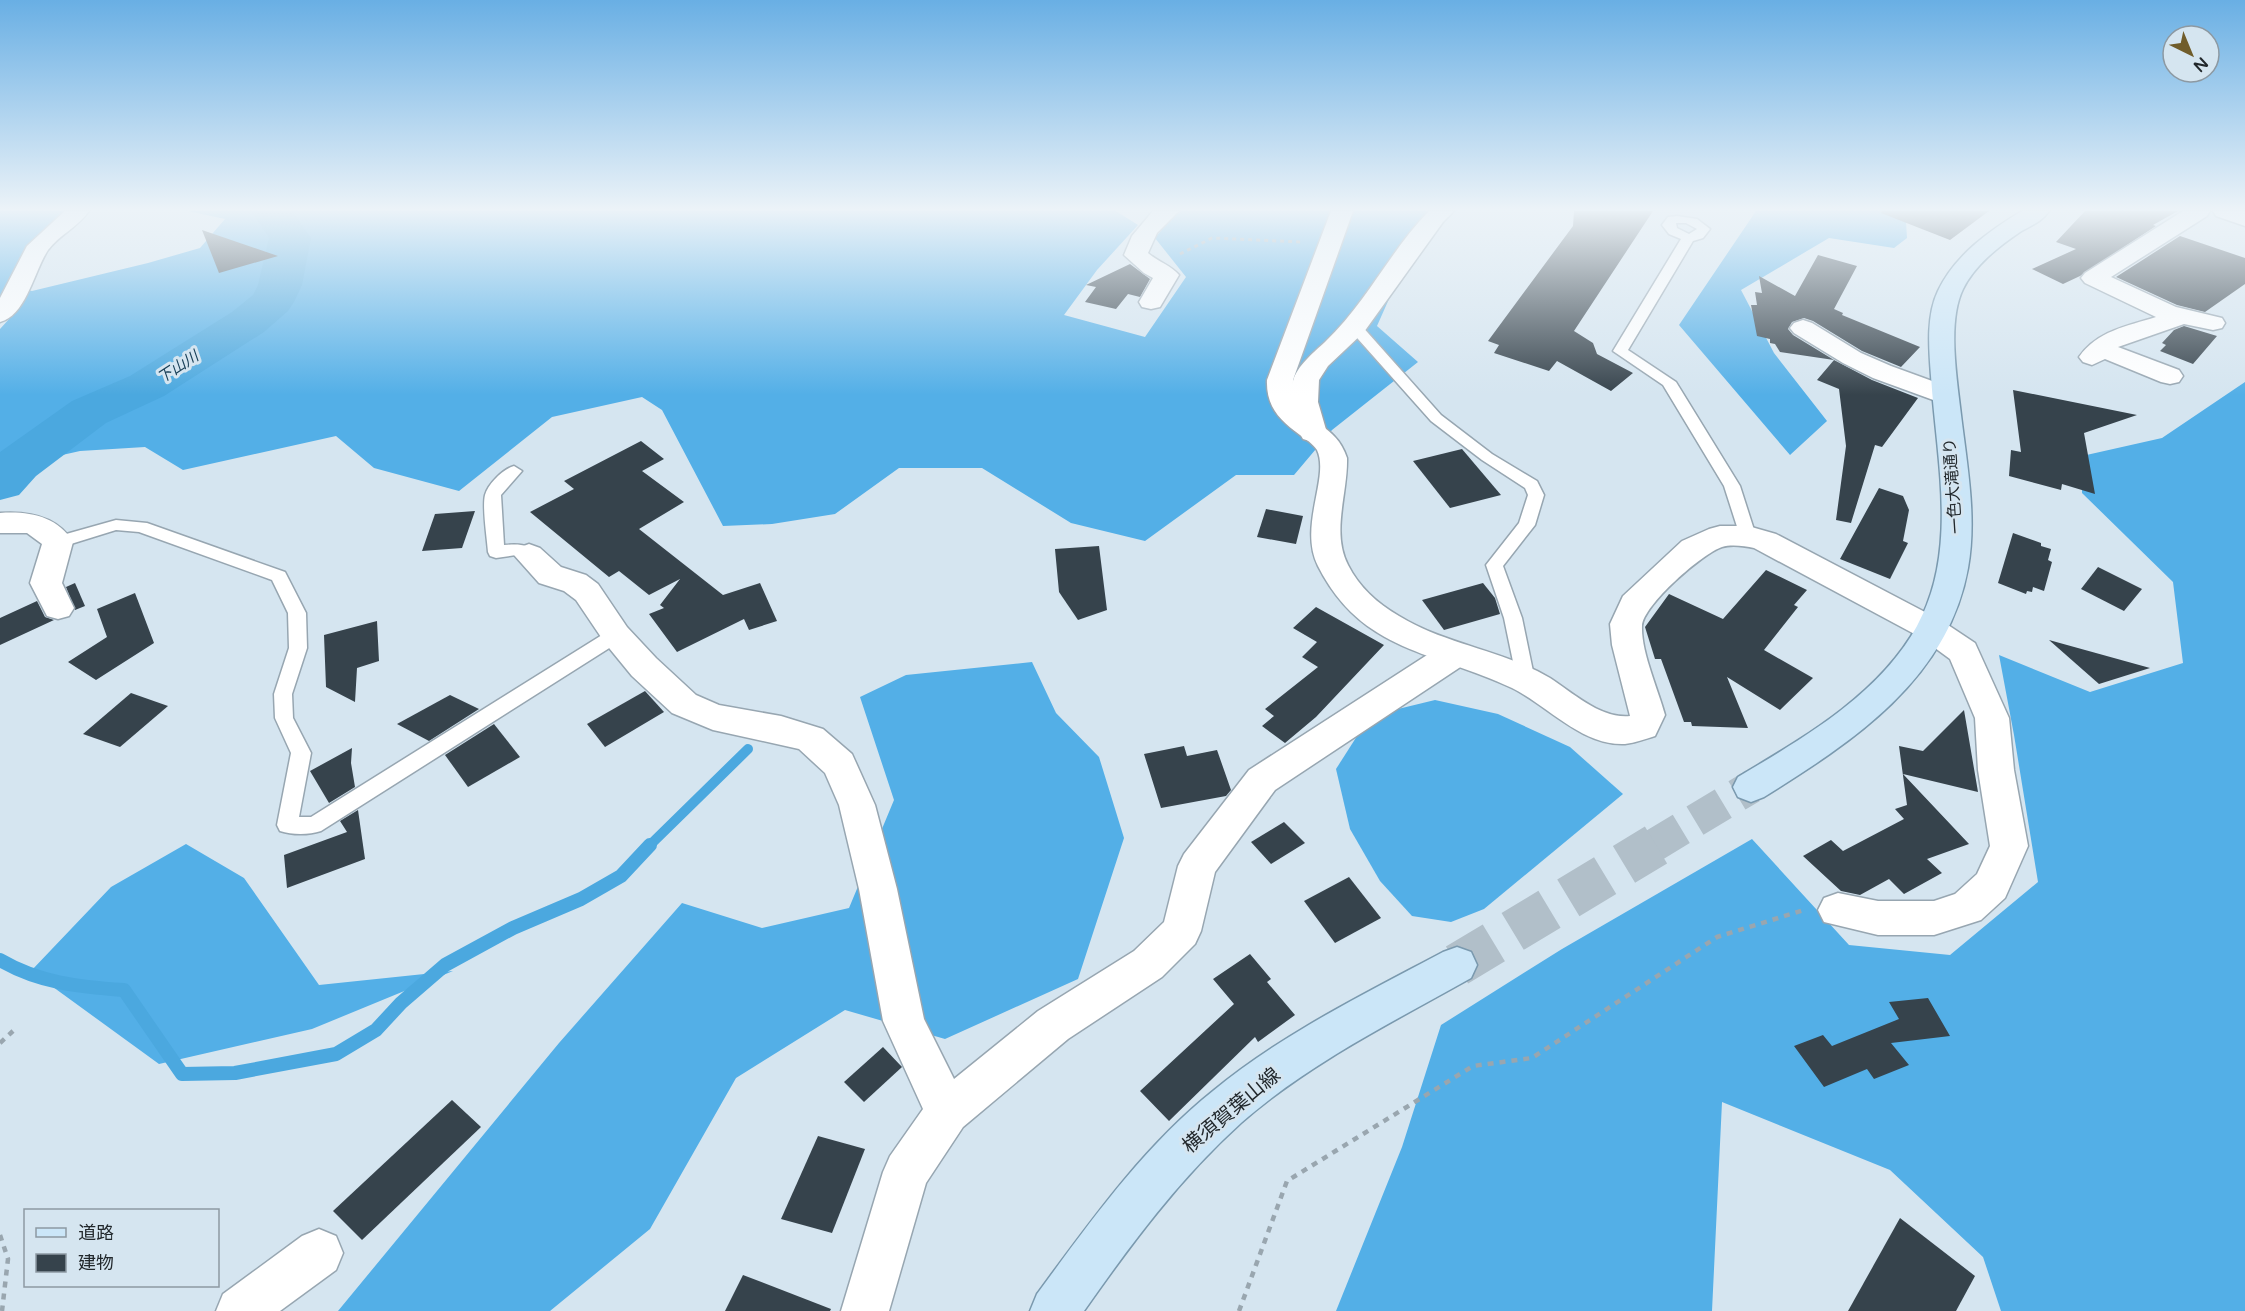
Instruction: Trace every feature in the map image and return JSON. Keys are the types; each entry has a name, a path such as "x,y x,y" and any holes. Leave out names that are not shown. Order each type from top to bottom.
{"main road":[{"name":"一色大滝通り","path":"1751,787 1832,736 1896,678 1931,629 1947,589 1955,546 1955,492 1945,396 1942,336 1950,291 1962,272"},
{"name":"横須賀葉山線","path":"1054,1311 1127,1211 1195,1137 1256,1084 1319,1041 1458,965"}],"street":[{"path":"0,315 8,306 25,272"},
{"path":"1151,302 1167,275 1162,272"},
{"path":"1320,272 1280,380 1278,396 1284,408 1330,448 1334,461 1324,527 1328,556 1342,583 1367,610 1403,635 1526,681 1594,722 1610,729 1629,730 1643,726 1648,715 1628,645 1626,624 1634,603 1693,548 1720,536 1748,536 1765,541 1931,629 1963,652 1992,718 1996,770 2009,846 1991,886 1968,908 1934,918 1878,918 1838,910"},
{"path":"1313,433 1305,402 1306,380 1319,361 1355,327 1395,272"},
{"path":"2102,272 2093,278 2168,312 2213,323"},
{"path":"2170,376 2097,353 2112,339 2183,316"},
{"path":"1803,328 1852,358 1945,396"},
{"path":"0,523 34,524 48,530 58,542 46,583 58,608"},
{"path":"529,555 550,575 575,583 588,592 616,635 644,667 684,704 713,717 781,730 811,739 839,764 857,805 876,879 904,1021 947,1112"},
{"path":"865,1311 906,1172 947,1112 1053,1025 1148,964 1181,931 1197,866 1262,780 1453,655"},
{"path":"240,1311 319,1253"}],"lane":[{"path":"1667,272 1620,351 1669,382 1731,486 1748,536"},
{"path":"1355,327 1436,418 1487,457 1531,485 1536,495 1527,525 1494,565 1513,618 1526,681"},
{"path":"514,471 499,485 493,495 496,552 519,549 529,555"},
{"path":"58,542 116,525 141,527 279,576 297,613 298,648 283,694 285,718 301,753 287,825 314,825 616,635"}],"path":[{"path":"1239,1311 1287,1181 1473,1066 1532,1058 1717,937 1798,910 1838,910"},
{"path":"0,1042 13,1030"},
{"path":"0,1235 8,1259 2,1311"}],"shaded area":[{"path":"0,272 18,272 8,285 32,291 110,272 1095,272 1064,315 1145,337 1186,277 1182,272 1401,272 1377,326 1418,362 1332,430 1294,475 1236,475 1145,541 1071,523 982,468 899,468 835,514 772,524 723,526 662,410 642,397 552,417 459,491 374,468 336,436 183,470 145,447 80,451 0,469 0,329 20,307 0,299"},
{"path":"1715,272 1771,272 1741,290 1774,353 1827,421 1790,455 1679,325"},
{"path":"2245,382 2245,1311 2001,1311 1983,1257 1890,1170 1722,1102 1712,1311 1336,1311 1402,1147 1441,1025 1562,949 1752,839 1849,945 1950,955 2038,882 1999,655 2090,692 2183,663 2173,582 2082,493 2082,456 2162,438"},
{"path":"1032,662 1056,713 1099,757 1124,838 1078,979 945,1039 845,1010 736,1078 650,1229 550,1311 338,1311 559,1043 682,903 762,928 849,908 894,800 860,697 906,675"},
{"path":"1435,700 1498,714 1570,747 1623,794 1484,909 1451,922 1412,916 1380,881 1350,829 1336,769 1366,722 1398,709"},
{"path":"186,844 244,878 319,985 453,971 312,1029 159,1064 31,971 111,887"}],"building":[{"path":"1113,272 1141,272 1150,279 1140,297 1128,294 1116,309 1085,302 1096,287 1086,285"},
{"path":"1539,272 1613,272 1574,331 1593,343 1597,354 1633,373 1611,391 1557,361 1549,371 1494,353 1499,345 1488,341"},
{"path":"1808,272 1854,272 1834,309 1843,313 1842,315 1920,347 1901,367 1862,351 1813,321 1804,318 1792,322 1788,329 1793,335 1834,360 1780,352 1775,344 1770,343 1770,339 1757,336 1751,305 1757,305 1755,292 1762,293 1759,276 1795,296"},
{"path":"2039,272 2086,272 2063,284"},
{"path":"2124,272 2245,272 2245,284 2205,312 2177,305 2116,277"},
{"path":"2184,326 2217,336 2193,364 2160,351 2166,345 2162,343 2174,330"},
{"path":"1834,360 1872,380 1918,398 1882,447 1875,445 1851,523 1836,520 1846,446 1839,389 1817,380"},
{"path":"2013,390 2137,415 2084,433 2095,494 2062,484 2061,490 2009,476 2011,450 2021,452"},
{"path":"641,441 664,459 642,471 684,502 639,529 723,595 760,583 777,621 749,630 744,619 677,652 649,614 664,608 660,605 680,579 649,595 619,571 609,577 530,512 574,489 564,481"},
{"path":"1462,449 1501,495 1450,508 1413,461"},
{"path":"1879,488 1903,496 1909,510 1903,541 1908,543 1890,579 1840,559"},
{"path":"1266,509 1303,516 1296,544 1257,537"},
{"path":"475,511 462,548 422,551 435,514"},
{"path":"2013,533 2051,549 2048,560 2052,562 2044,591 2033,587 2032,592 2027,591 2026,594 1998,583"},
{"path":"1099,546 1107,610 1078,620 1059,592 1055,549"},
{"path":"2098,567 2142,589 2124,611 2081,589"},
{"path":"1766,570 1807,590 1794,605 1798,607 1764,650 1813,678 1780,710 1727,677 1748,728 1692,726 1691,722 1684,722 1661,659 1655,659 1645,627 1669,594 1723,619"},
{"path":"75,583 85,606 75,610 66,587"},
{"path":"1483,583 1495,598 1500,614 1444,630 1422,600"},
{"path":"135,593 154,643 96,680 68,662 107,637 97,609"},
{"path":"37,601 45,617 54,620 0,645 0,618"},
{"path":"1316,607 1384,645 1316,717 1285,743 1262,726 1274,716 1265,709 1318,667 1302,657 1317,642 1293,628"},
{"path":"377,621 379,661 357,668 355,702 326,687 324,635"},
{"path":"2049,640 2150,668 2099,684"},
{"path":"645,691 664,712 605,747 587,724"},
{"path":"131,693 168,706 120,747 83,734"},
{"path":"450,695 479,709 429,741 397,724"},
{"path":"1964,710 1978,792 1903,774 1969,844 1927,859 1942,873 1904,894 1889,879 1860,895 1841,891 1803,856 1831,840 1843,851 1904,819 1895,809 1907,805 1899,746 1923,751"},
{"path":"494,724 520,757 468,787 445,755"},
{"path":"1184,746 1187,756 1217,750 1231,790 1226,796 1161,808 1144,754"},
{"path":"352,748 351,763 355,787 329,803 310,771"},
{"path":"358,810 365,859 287,888 284,855 347,832 340,821"},
{"path":"1284,822 1305,843 1271,864 1251,842"},
{"path":"1349,877 1381,918 1335,943 1304,901"},
{"path":"1250,954 1271,979 1267,982 1295,1015 1258,1042 1255,1037 1169,1121 1140,1091 1234,1004 1213,979"},
{"path":"1928,998 1950,1036 1891,1043 1909,1065 1874,1079 1867,1069 1824,1087 1794,1046 1823,1035 1832,1046 1899,1019 1889,1002"},
{"path":"883,1047 902,1067 864,1102 844,1082"},
{"path":"452,1100 481,1127 362,1240 333,1211"},
{"path":"818,1136 865,1149 832,1233 781,1219"},
{"path":"1900,1218 1975,1276 1956,1311 1848,1311"},
{"path":"743,1275 831,1309 830,1311 725,1311"}],"waterway":[{"name":"下山川","path":"0,483 18,464 89,412 147,386 248,322 272,302 283,272"},
{"path":"650,845 748,749"},
{"path":"0,960 45,979 124,990 182,1074 235,1073 336,1054 376,1030 401,1003 445,965 513,928 581,899 621,876 650,845"}],"tunnel":[{"path":"1653,846 1751,787"},
{"path":"1457,965 1656,845"}]}
